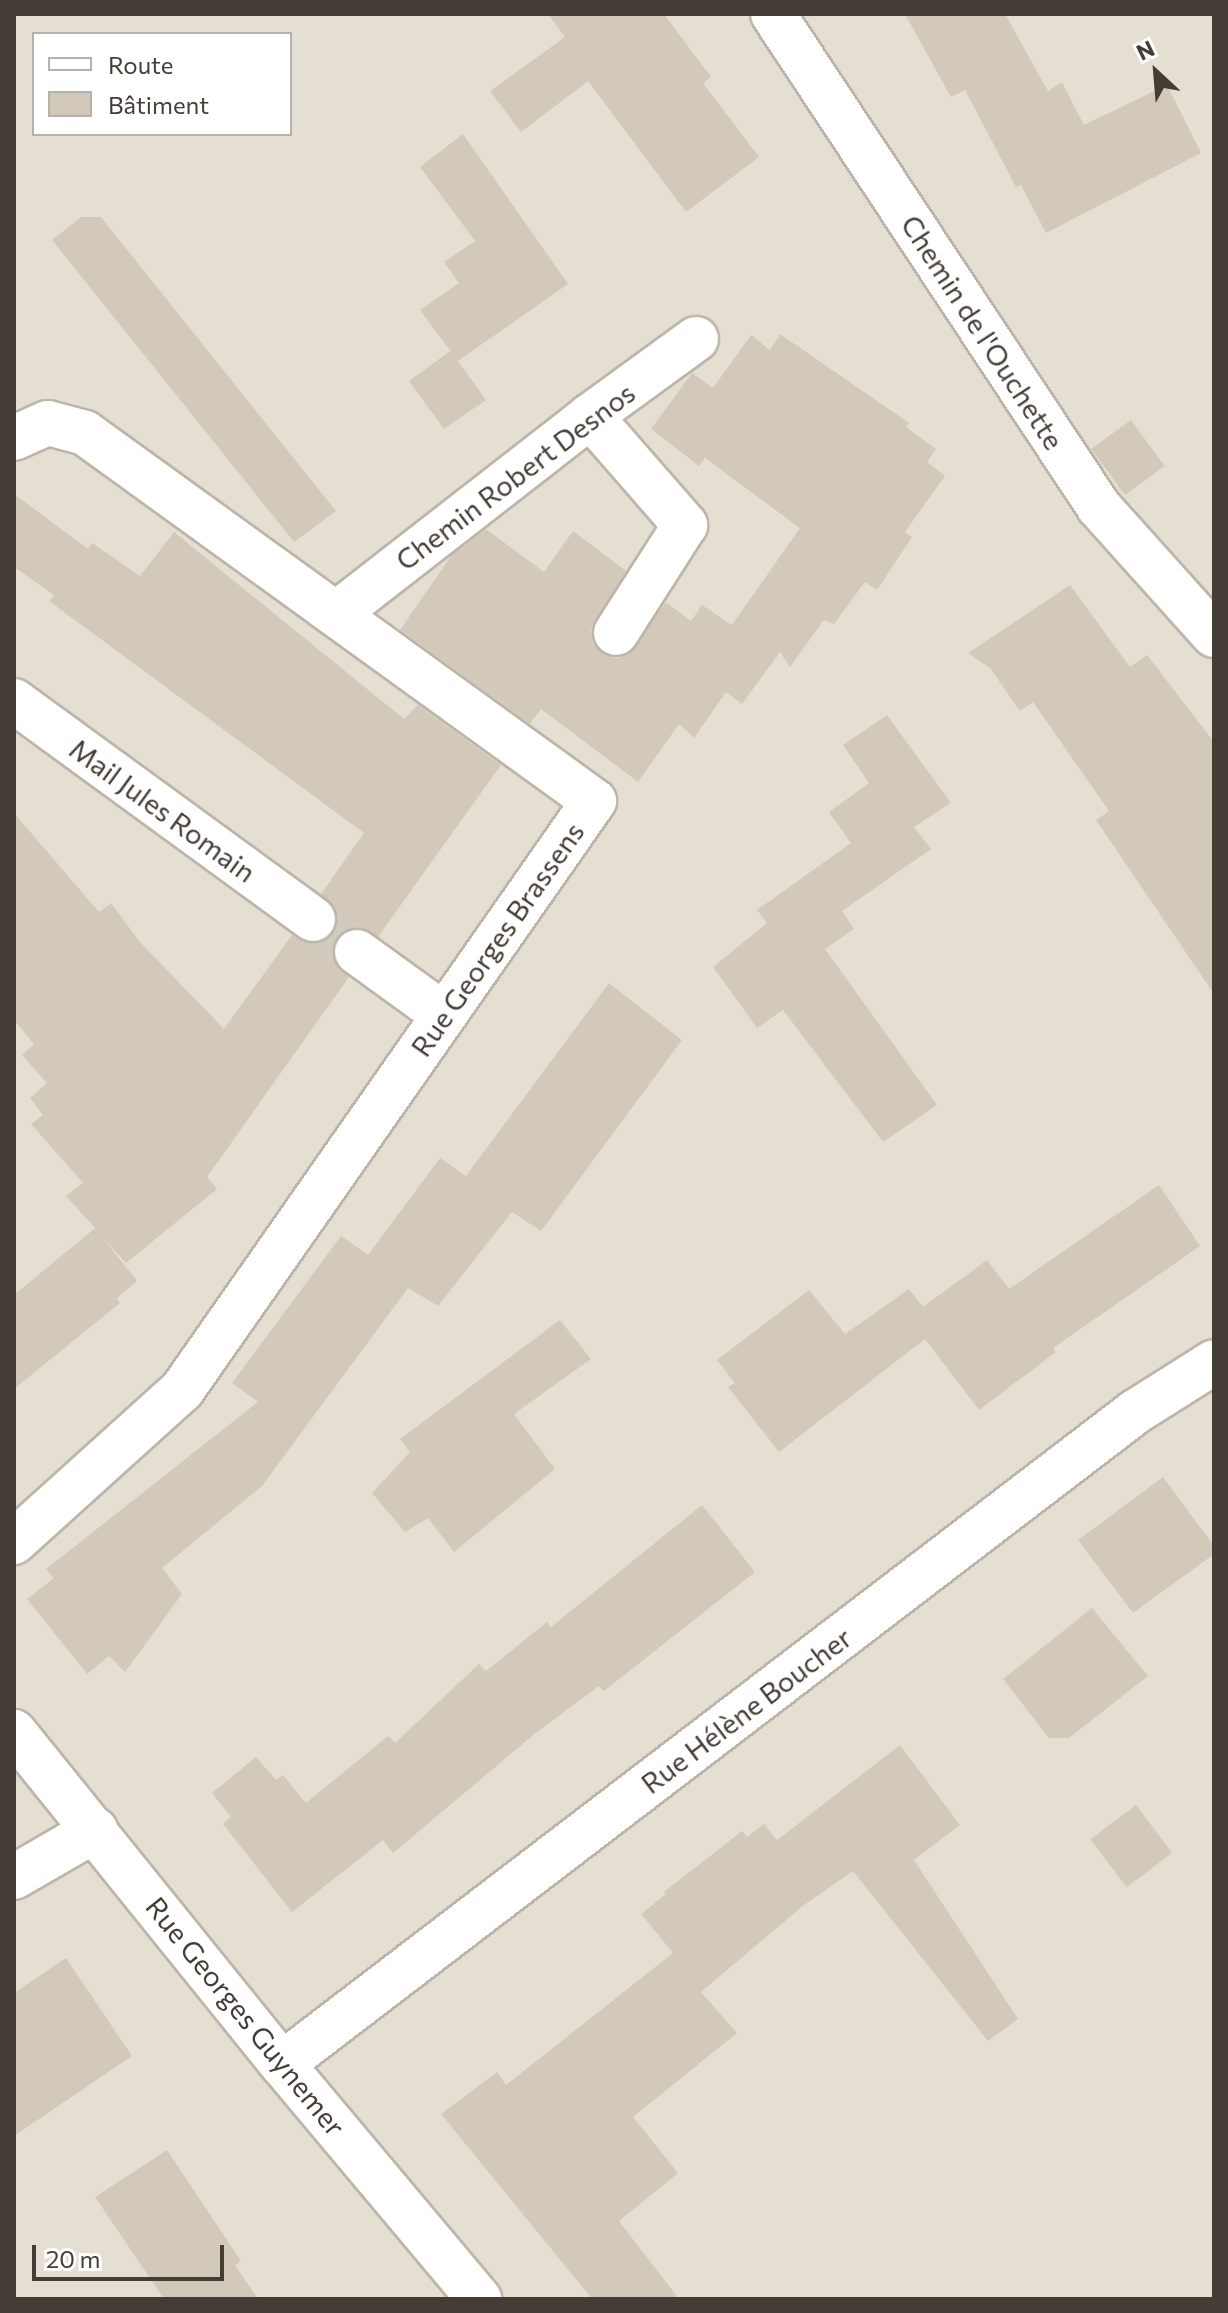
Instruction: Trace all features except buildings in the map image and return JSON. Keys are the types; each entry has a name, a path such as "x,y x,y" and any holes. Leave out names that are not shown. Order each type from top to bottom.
{"street":[{"name":"Chemin de l'Ouchette","path":"773,14 1099,507 1214,635"},
{"name":"Chemin Robert Desnos","path":"336,614 590,416 696,339"},
{"path":"590,416 685,525 616,633"},
{"name":"Rue Georges Brassens","path":"14,438 48,423 85,433 594,801 182,1390 14,1542"},
{"name":"Mail Jules Romain","path":"14,701 313,919"},
{"path":"357,952 444,1015"},
{"name":"Rue Hélène Boucher","path":"282,2064 1135,1412 1214,1362"},
{"name":"Rue Georges Guynemer","path":"14,1732 282,2064 479,2299"},
{"path":"14,1877 95,1830"}],"shaded area":[{"path":"14,14 1214,14 1214,2299 14,2299"}],"tunnel":[{"path":"313,919 357,952"}]}
